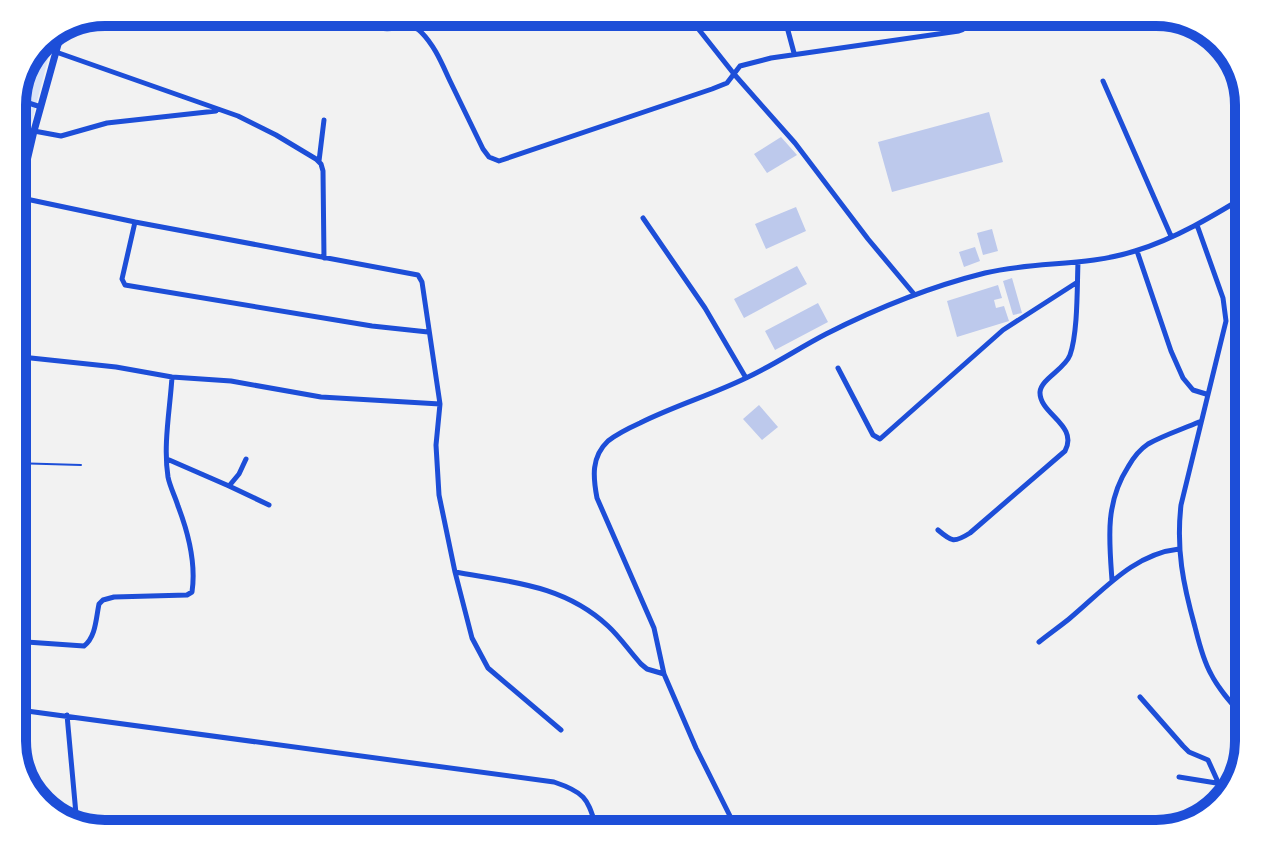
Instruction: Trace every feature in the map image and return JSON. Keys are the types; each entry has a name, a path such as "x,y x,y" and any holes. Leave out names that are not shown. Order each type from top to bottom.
{"main road":[{"path":"26,159 59,42"}],"street":[{"path":"379,26 388,30 410,27 420,32 435,49 483,149 489,157 499,161 702,93 727,83 745,64 794,53 853,48 959,31 967,26"},
{"path":"696,26 795,143 914,294"},
{"path":"787,26 794,53"},
{"path":"56,52 238,116 319,162"},
{"path":"1103,81 1171,236"},
{"path":"26,102 41,107"},
{"path":"34,131 61,136 107,123 221,110"},
{"path":"324,120 319,162 323,171 324,258"},
{"path":"26,199 418,275 422,282 440,404 436,445 444,523 472,638 488,668 561,730"},
{"path":"732,820 664,674 650,617 597,498 594,475 599,451 609,440 661,412 746,378 824,335 914,294 988,272 1078,262 1137,251 1197,225 1235,202"},
{"path":"643,218 705,308 746,378"},
{"path":"135,222 122,279 125,285 372,326 428,332"},
{"path":"1197,225 1223,298 1226,321 1181,505 1179,549 1185,591 1210,673 1235,707"},
{"path":"1137,251 1183,378 1193,390 1206,394"},
{"path":"938,530 948,539 959,540 1065,451 1068,445 1066,431 1040,394 1043,384 1062,368 1071,353 1078,262"},
{"path":"838,368 873,435 880,439 1003,330 1077,282"},
{"path":"26,357 116,367 172,377 231,381 321,397 440,404"},
{"path":"26,642 84,646 91,638 99,604 103,600 110,597 187,595 192,592 191,555 180,510 169,482 167,458 172,377"},
{"path":"1112,580 1111,508 1125,470 1147,445 1200,421"},
{"path":"167,458 269,505"},
{"path":"229,486 246,459"},
{"path":"1039,642 1112,580 1154,554 1179,549"},
{"path":"455,572 546,589 574,601 609,627 641,664 664,674"},
{"path":"1140,697 1189,752 1208,760 1218,782"},
{"path":"26,711 554,782 573,788 582,795 594,820"},
{"path":"67,715 76,814"},
{"path":"1179,777 1223,783"}],"path":[{"path":"26,463 81,465"}],"shaded area":[{"path":"51,48 26,142 29,85 34,70"}],"building":[{"path":"989,112 1003,162 892,192 878,142"},
{"path":"781,137 797,155 767,173 754,154"},
{"path":"796,207 806,231 766,249 755,224"},
{"path":"992,229 998,251 983,255 977,233"},
{"path":"975,247 980,261 964,267 959,252"},
{"path":"797,266 807,284 744,318 734,299"},
{"path":"1012,278 1022,313 1013,315 1003,281"},
{"path":"998,285 1002,298 994,300 996,308 1004,306 1009,321 957,337 947,301"},
{"path":"818,303 828,322 775,350 765,331"},
{"path":"759,405 778,427 762,440 743,419"}]}
